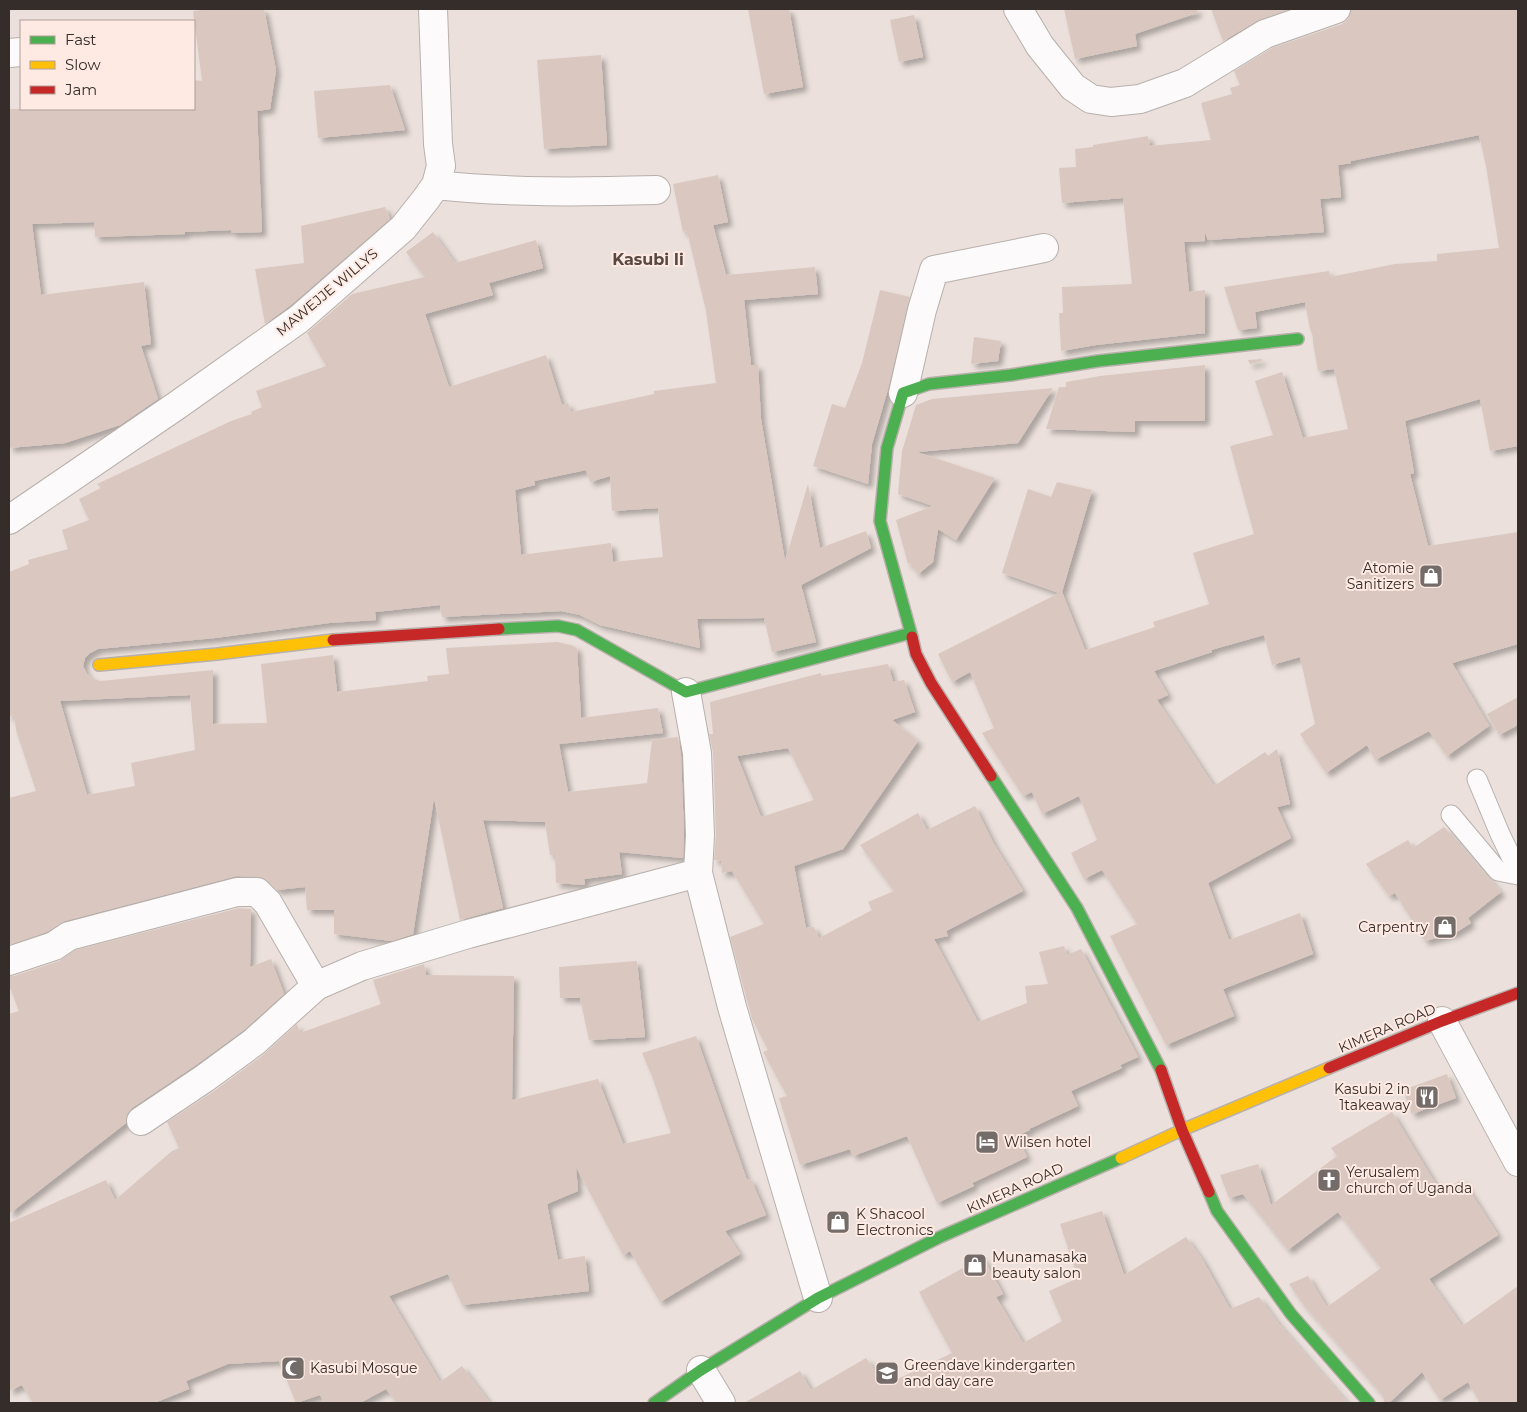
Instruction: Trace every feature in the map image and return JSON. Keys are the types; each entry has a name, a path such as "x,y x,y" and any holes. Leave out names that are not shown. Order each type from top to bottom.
{"street":[{"name":"MAWEJJE WILLYS","path":"9,520 299,319 403,228 436,186 441,166 438,144 433,9"},
{"path":"1018,9 1040,46 1073,88 1091,100 1111,102 1140,99 1185,83 1265,34 1336,9"},
{"path":"436,186 470,189 590,192 656,190"},
{"path":"1044,248 934,270 922,310 904,394 887,448 880,521 916,654 931,683 1077,908 1160,1066 1182,1130 1217,1211 1291,1314 1369,1403"},
{"path":"904,394 929,384 1011,375 1098,361 1298,339"},
{"path":"99,665 217,654 334,640 558,626 577,630 686,692 911,633"},
{"path":"686,692 697,753 700,835 698,872 732,1007 818,1298"},
{"path":"142,1121 254,1042 316,986 362,966 468,934 698,872"},
{"path":"9,960 54,946 69,936 238,892 258,892 268,903 316,986"},
{"name":"KIMERA ROAD","path":"654,1403 701,1370 818,1298 940,1237 1182,1130 1442,1021 1518,992"},
{"path":"1442,1021 1518,1162"},
{"path":"701,1370 721,1403"}],"lane":[{"path":"1476,779 1518,871"},
{"path":"1451,815 1498,872 1518,875"}],"building":[{"path":"210,9 264,9 276,70 270,109 257,111 262,232 232,233 231,230 185,232 185,234 95,237 94,222 32,224 41,295 144,282 151,344 141,346 158,399 120,425 65,443 9,448 9,109 195,110 195,80 202,81 193,11"},
{"path":"748,9 789,9 803,87 764,94"},
{"path":"1064,9 1197,9 1197,13 1135,34 1137,46 1075,59"},
{"path":"1211,9 1290,9 1257,21 1223,41"},
{"path":"1351,9 1518,9 1518,446 1490,451 1480,399 1405,421 1414,473 1410,474 1428,546 1518,532 1518,644 1452,663 1489,726 1447,756 1429,731 1375,760 1367,745 1326,773 1300,734 1315,724 1300,657 1272,665 1264,635 1211,650 1212,652 1154,671 1168,695 1157,700 1214,786 1265,752 1268,756 1277,749 1290,804 1277,807 1291,838 1208,883 1229,940 1300,913 1313,954 1223,989 1234,1016 1166,1045 1110,936 1137,924 1102,870 1084,879 1071,853 1097,840 1079,796 1042,814 1032,792 1023,796 982,733 994,728 970,672 952,682 938,654 1059,593 1002,573 1028,489 1051,497 1057,482 1092,490 1062,592 1085,650 1155,627 1153,622 1209,604 1193,553 1254,534 1230,446 1273,435 1255,381 1282,372 1303,438 1348,429 1334,369 1318,371 1305,302 1255,312 1257,328 1238,330 1224,287 1329,271 1330,277 1395,264 1437,261 1437,254 1499,248 1479,135 1351,161 1351,163 1338,165 1341,197 1320,199 1324,232 1208,240 1205,232 1205,241 1184,242 1189,292 1205,290 1205,333 1096,345 1061,351 1059,313 1063,313 1062,287 1132,284 1123,198 1062,203 1059,168 1076,167 1075,149 1148,136 1150,146 1211,140 1201,103 1232,94 1230,88 1240,85 1234,71 1272,48 1342,24 1348,19"},
{"path":"914,15 923,57 899,62 890,20"},
{"path":"601,55 607,145 544,149 537,60"},
{"path":"390,85 405,130 318,138 314,91"},
{"path":"718,175 728,222 713,225 726,275 815,267 818,294 744,300 751,365 758,365 761,419 785,561 808,484 820,548 866,531 871,548 801,585 816,642 772,652 764,618 697,619 700,648 600,625 580,615 561,611 442,617 440,605 375,612 376,620 329,623 215,638 98,649 85,658 83,666 87,674 93,679 100,681 213,670 213,724 267,723 261,664 333,655 337,692 428,681 427,676 449,674 446,648 557,642 571,645 577,648 581,718 658,708 663,733 559,744 568,792 647,783 652,740 678,737 681,755 683,858 619,852 622,874 584,879 585,885 556,883 555,855 550,855 545,822 483,820 503,908 460,920 434,798 413,934 392,941 334,934 334,910 307,910 305,887 277,890 268,881 258,877 237,876 65,921 47,932 9,945 9,798 36,791 16,730 14,715 9,717 9,572 29,564 28,560 68,549 62,530 89,520 79,499 101,488 97,484 231,421 252,414 251,412 262,407 256,391 326,366 307,333 352,294 425,277 406,252 433,232 455,263 536,240 543,268 489,283 493,295 425,314 449,387 546,355 562,405 568,403 571,412 654,394 654,391 716,383 706,311 687,231 683,232 673,184","holes":["586,470 590,482 610,476 612,511 658,508 663,557 613,562 611,543 521,555 515,490 535,485 534,481","190,695 195,750 131,763 135,786 87,795 60,701"]},
{"path":"385,207 390,219 291,305 265,324 255,269 304,263 301,226"},
{"path":"880,290 910,297 888,389 872,444 868,484 813,466 832,404 845,408 862,363"},
{"path":"974,337 1001,341 998,361 971,364"},
{"path":"1262,359 1262,361 1250,364 1248,360"},
{"path":"1205,365 1205,421 1135,421 1135,432 1046,429 1059,387 1066,387 1066,382 1100,376"},
{"path":"1053,388 1018,443 917,452 995,478 956,540 938,529 933,562 918,574 910,563 908,564 896,520 933,506 898,494 902,451 916,405 932,399"},
{"path":"888,664 893,682 904,680 915,712 892,720 918,741 843,849 794,866 806,928 814,927 819,938 872,910 868,902 894,891 860,845 918,813 927,830 975,806 994,844 1023,891 946,931 948,936 934,939 978,1022 1027,1003 1025,986 1048,984 1039,952 1064,946 1067,955 1081,949 1138,1057 1120,1065 1122,1068 1071,1091 1078,1106 1017,1136 1027,1157 972,1183 974,1186 937,1203 907,1136 853,1156 850,1149 800,1165 779,1098 787,1096 763,1052 768,1050 752,1019 730,937 764,924 732,871 722,873 721,861 714,860 716,834 713,752 709,734 713,734 710,702 821,673 821,676","holes":["788,748 814,800 761,817 737,756"]},
{"path":"1518,697 1518,725 1499,735 1487,714"},
{"path":"1444,827 1501,892 1468,918 1471,923 1455,933 1425,941 1395,893 1389,896 1366,864 1408,840 1413,848"},
{"path":"239,908 251,909 250,967 271,959 284,994 244,1030 132,1108 127,1115 126,1123 9,1214 9,1014 19,1011 9,985 9,976 59,961 75,950"},
{"path":"637,961 645,1037 589,1040 580,998 560,998 559,967"},
{"path":"424,964 426,975 514,976 512,1100 598,1079 623,1144 671,1133 652,1076 642,1053 696,1036 747,1180 751,1179 766,1215 725,1231 740,1254 660,1302 630,1251 623,1255 576,1167 578,1191 547,1204 558,1260 585,1256 589,1291 462,1305 448,1274 389,1296 440,1382 462,1366 490,1403 397,1403 386,1389 360,1403 324,1403 320,1395 296,1403 279,1361 228,1364 186,1381 189,1389 154,1403 33,1403 22,1385 9,1391 9,1223 106,1180 115,1200 172,1151 179,1148 167,1122 263,1055 297,1024 300,1033 381,1004 373,980"},
{"path":"1447,1074 1456,1098 1412,1114 1403,1090"},
{"path":"1392,1112 1441,1193 1462,1179 1498,1235 1429,1279 1462,1326 1518,1286 1518,1403 1480,1403 1468,1382 1440,1400 1422,1372 1389,1403 1384,1403 1381,1393 1303,1304 1289,1284 1308,1276 1327,1307 1381,1268 1338,1212 1288,1250 1243,1194 1229,1198 1220,1175 1258,1164 1271,1205 1337,1156 1331,1148"},
{"path":"1102,1211 1124,1275 1186,1237 1202,1259 1230,1309 1259,1297 1279,1324 1348,1403 744,1403 800,1371 811,1390 866,1358 885,1385 952,1353 919,1292 983,1257 1003,1294 996,1297 1023,1343 1062,1321 1049,1291 1078,1278 1060,1224"}],"traffic: fast":[{"path":"912,637 880,521 887,448 903,393 929,384 1011,375 1098,361 1298,339"},
{"path":"499,629 558,626 577,630 686,692 911,633"},
{"path":"991,776 1077,908 1161,1070"},
{"path":"654,1403 701,1370 818,1298 940,1237 1121,1158"},
{"path":"1209,1192 1217,1211 1291,1314 1369,1403"}],"traffic: slow":[{"path":"99,665 217,654 333,640"},
{"path":"1121,1158 1329,1068"}],"traffic: jam":[{"path":"333,640 499,629"},
{"path":"912,637 916,654 931,683 991,776"},
{"path":"1329,1068 1442,1021 1518,993"},
{"path":"1161,1070 1182,1130 1209,1192"}],"place":[{"name":"Atomie Sanitizers","path":"1431,576"},
{"name":"Carpentry","path":"1445,927"},
{"name":"Kasubi 2 in 1takeaway","path":"1427,1097"},
{"name":"Wilsen hotel","path":"987,1142"},
{"name":"Yerusalem church of Uganda","path":"1329,1180"},
{"name":"K Shacool Electronics","path":"838,1222"},
{"name":"Munamasaka beauty salon","path":"975,1265"},
{"name":"Kasubi Mosque","path":"293,1368"},
{"name":"Greendave kindergarten and day care","path":"887,1373"}],"district":[{"name":"Kasubi Ii","path":"648,259"}]}
